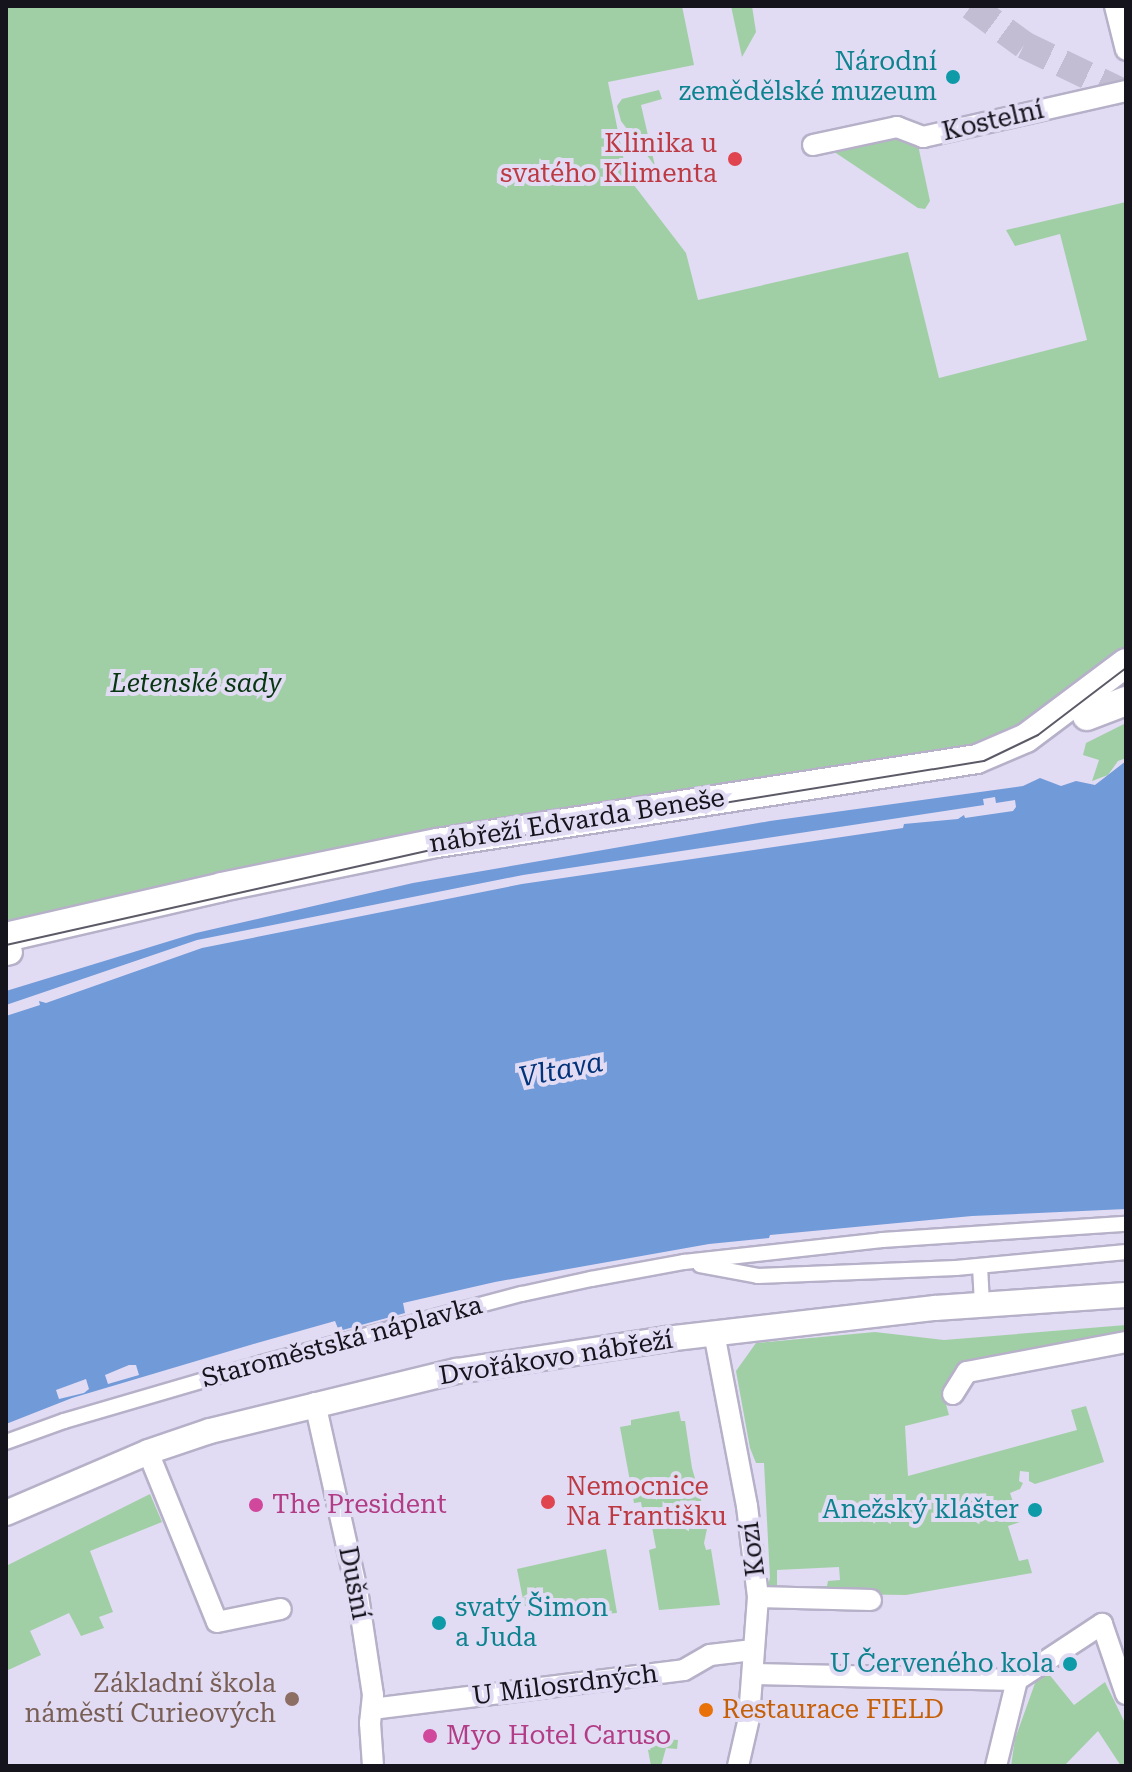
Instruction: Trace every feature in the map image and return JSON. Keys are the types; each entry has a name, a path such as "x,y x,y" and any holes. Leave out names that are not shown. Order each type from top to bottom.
{"main road":[{"name":"nábřeží Edvarda Beneše","path":"7,949 222,887 437,843 977,759 1026,738 1126,663"},
{"name":"nábřeží Edvarda Beneše","path":"7,949 474,855 974,777 1023,759 1087,716 1126,685"},
{"path":"1087,716 1126,701"}],"street":[{"path":"1115,6 1126,50"},
{"name":"Kostelní","path":"813,145 897,127 923,137 1126,91"},
{"name":"Staroměstská náplavka","path":"6,1442 64,1421 478,1305 684,1262 978,1231 1126,1224"},
{"name":"Staroměstská náplavka","path":"684,1262 758,1276 980,1266 1126,1252"},
{"path":"980,1266 982,1303"},
{"name":"Dvořákovo nábřeží","path":"6,1513 148,1452 315,1403 457,1371 714,1333 982,1303 1126,1295"},
{"name":"Kozí","path":"714,1333 747,1506 758,1597 754,1674 738,1766"},
{"path":"953,1394 967,1372 1126,1342"},
{"name":"Dušní","path":"315,1403 358,1596 372,1709 373,1766"},
{"path":"148,1452 217,1622 281,1609"},
{"path":"758,1597 871,1600"},
{"path":"754,1674 950,1681 1017,1680 1102,1624 1126,1694"},
{"name":"U Milosrdných","path":"372,1709 684,1670 696,1660 710,1655 753,1650"},
{"path":"996,1766 1017,1680"}],"green space":[{"name":"Letenské sady","path":"6,6 682,6 694,65 608,82 627,176 686,253 698,300 908,252 939,378 1087,340 1060,234 1015,246 1006,230 1126,202 1126,649 1021,725 976,746 333,849 217,874 6,928"},
{"path":"731,6 752,6 756,32 742,57"},
{"path":"659,90 662,99 641,105 655,166 621,121 617,106 622,99"},
{"path":"893,132 918,145 930,201 925,209 918,208 827,147"},
{"path":"1126,723 1126,758 1118,761 1108,775 1092,781 1099,760 1083,755 1086,743"},
{"path":"1126,1325 1126,1335 960,1367 944,1397 949,1415 905,1426 908,1476 1077,1430 1071,1410 1086,1406 1104,1462 1035,1484 1029,1481 1029,1472 1020,1471 1019,1481 1023,1483 1020,1489 1010,1493 1020,1522 1008,1526 1019,1561 1028,1559 1032,1573 906,1595 765,1593 770,1578 764,1463 756,1463 750,1448 736,1371 756,1343 875,1332 944,1340","holes":["839,1567 840,1580 828,1581 827,1586 777,1588 777,1570"]},
{"path":"679,1411 681,1421 685,1421 692,1468 708,1524 704,1543 706,1550 711,1549 720,1605 659,1610 649,1550 656,1548 652,1527 645,1528 641,1502 634,1503 620,1427 631,1425 631,1420"},
{"path":"150,1494 162,1522 90,1551 113,1612 99,1617 104,1628 81,1636 69,1613 30,1631 41,1655 6,1671 6,1566"},
{"path":"606,1549 617,1613 527,1620 517,1569"},
{"path":"1044,1668 1074,1705 1105,1682 1126,1725 1126,1766 1121,1766 1098,1731 1064,1766 1011,1766 1015,1739 1039,1672"},
{"path":"665,1739 678,1740 677,1749 666,1748 661,1766 651,1766 648,1750"}],"water":[{"name":"Vltava","path":"1126,761 1126,1209 972,1216 770,1235 769,1238 709,1244 495,1282 403,1303 405,1313 339,1331 335,1321 257,1343 72,1398 6,1424 6,991 196,933 413,883 770,821 1023,786 1040,778 1061,786 1076,781 1095,785"}],"pier":[{"path":"995,797 996,803 1015,800 1016,807 1013,811 965,818 964,815 958,819 904,824 903,828 522,884 202,948 46,1003 39,1001 40,1005 6,1016 6,1005 197,940 523,875 984,805 983,799"},
{"path":"136,1365 139,1375 108,1384 105,1375"},
{"path":"86,1379 89,1389 84,1393 59,1399 56,1390"}],"tunnel":[{"path":"971,6 1024,45 1126,94"}],"tram line":[{"path":"6,945 427,851 984,761 1038,735 1126,668"}],"place":[{"name":"Národní zemědělské muzeum","path":"953,77"},
{"name":"Klinika u svatého Klimenta","path":"735,159"},
{"name":"Nemocnice Na Františku","path":"548,1502"},
{"name":"The President","path":"256,1505"},
{"name":"Anežský klášter","path":"1035,1510"},
{"name":"svatý Šimon a Juda","path":"439,1623"},
{"name":"U Červeného kola","path":"1070,1664"},
{"name":"Základní škola náměstí Curieových","path":"292,1699"},
{"name":"Restaurace FIELD","path":"706,1710"},
{"name":"Myo Hotel Caruso","path":"430,1736"}]}
